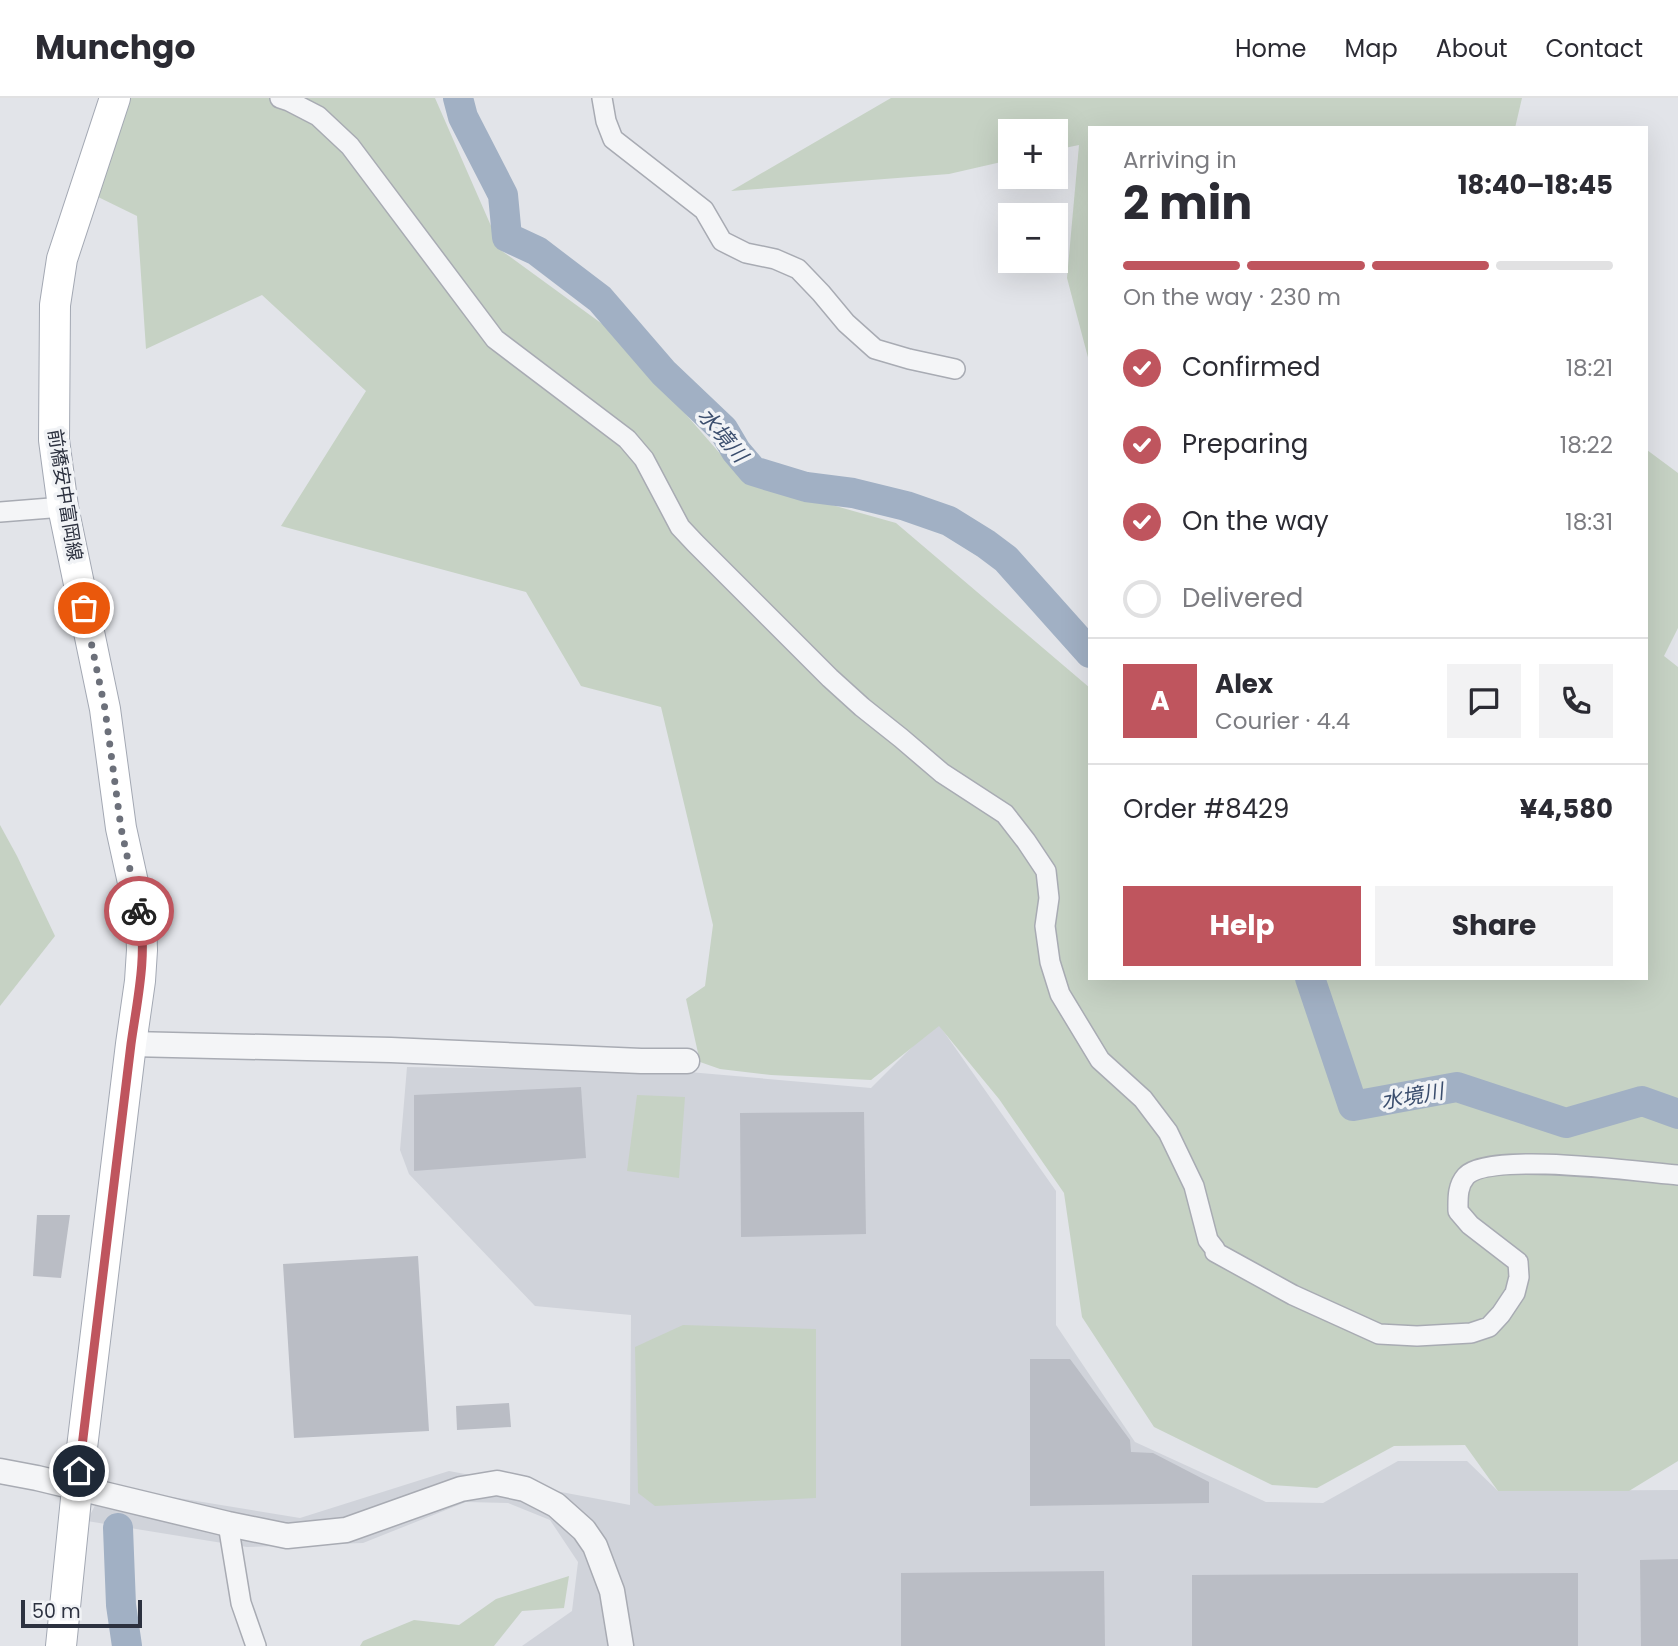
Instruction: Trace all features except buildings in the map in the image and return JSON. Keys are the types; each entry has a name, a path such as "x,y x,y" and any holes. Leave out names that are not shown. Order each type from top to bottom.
{"main road":[{"name":"前橋安中富岡線","path":"61,1646 77,1489 142,950 141,919 121,828 105,709 63,507 54,440 55,305 62,259 115,98"}],"street":[{"path":"280,98 318,116 350,146 495,339 627,439 644,458 680,527 830,678 943,774 1005,814 1046,871 1049,898 1045,926 1050,962 1060,994 1100,1059 1143,1099 1168,1132 1194,1186 1208,1240 1215,1252 1293,1295 1379,1334 1417,1336 1471,1333 1489,1327 1501,1314 1515,1293 1519,1277 1518,1262 1470,1225 1458,1211 1459,1189 1467,1175 1482,1166 1549,1164 1678,1175"},
{"path":"602,98 606,121 614,139 704,211 722,241 746,253 775,259 798,270 846,323 875,349 955,369"},
{"path":"0,512 63,507"},
{"path":"131,1044 687,1061"},
{"path":"0,1471 287,1536 346,1530 461,1489 497,1483 525,1489 556,1504 584,1530 595,1546 612,1591 621,1646"},
{"path":"228,1524 241,1603 256,1646"}],"shaded area":[{"path":"937,1022 1056,1191 1056,1325 1135,1442 1266,1502 1323,1503 1398,1461 1467,1461 1498,1491 1678,1490 1678,1646 522,1646 572,1611 578,1562 550,1520 508,1503 466,1502 363,1543 247,1547 87,1521 105,1486 300,1518 449,1471 630,1505 631,1315 535,1306 409,1174 400,1150 407,1067 689,1072 871,1088"}],"green space":[{"path":"125,98 435,98 502,251 616,334 743,480 896,523 1088,686 1088,980 1648,980 1648,451 1678,473 1678,628 1664,656 1678,667 1678,1461 1629,1491 1498,1491 1465,1445 1394,1446 1317,1488 1272,1485 1154,1427 1082,1317 1064,1193 999,1099 939,1026 871,1080 771,1075 720,1069 700,1062 686,999 705,986 713,925 661,707 581,686 526,592 281,526 366,391 262,295 146,349 137,216 94,195"},
{"path":"891,98 1522,98 1515,126 1088,126 1088,357 1067,278 1079,145 1068,147 1068,119 998,119 998,163 949,174 731,191"},
{"path":"0,825 55,936 0,1006"},
{"path":"637,1095 685,1097 679,1178 627,1171"},
{"path":"683,1325 816,1329 816,1498 655,1506 638,1493 635,1347"},
{"path":"569,1576 564,1608 522,1611 494,1646 360,1646 363,1641 414,1620 459,1625 496,1599"}],"waterway":[{"name":"水境川","path":"458,98 463,117 503,195 507,237 537,251 600,299 663,372 723,429 736,451 753,471 806,487 853,493 906,506 949,521 1006,559 1088,651"},
{"name":"水境川","path":"1311,980 1353,1106 1457,1087 1566,1123 1642,1101 1678,1114"},
{"path":"118,1528 121,1605 127,1646"}],"way so far":[{"path":"84,608 105,709 121,828 139,911"}],"route":[{"path":"79,1471 140,981 142,950 139,911"}]}
